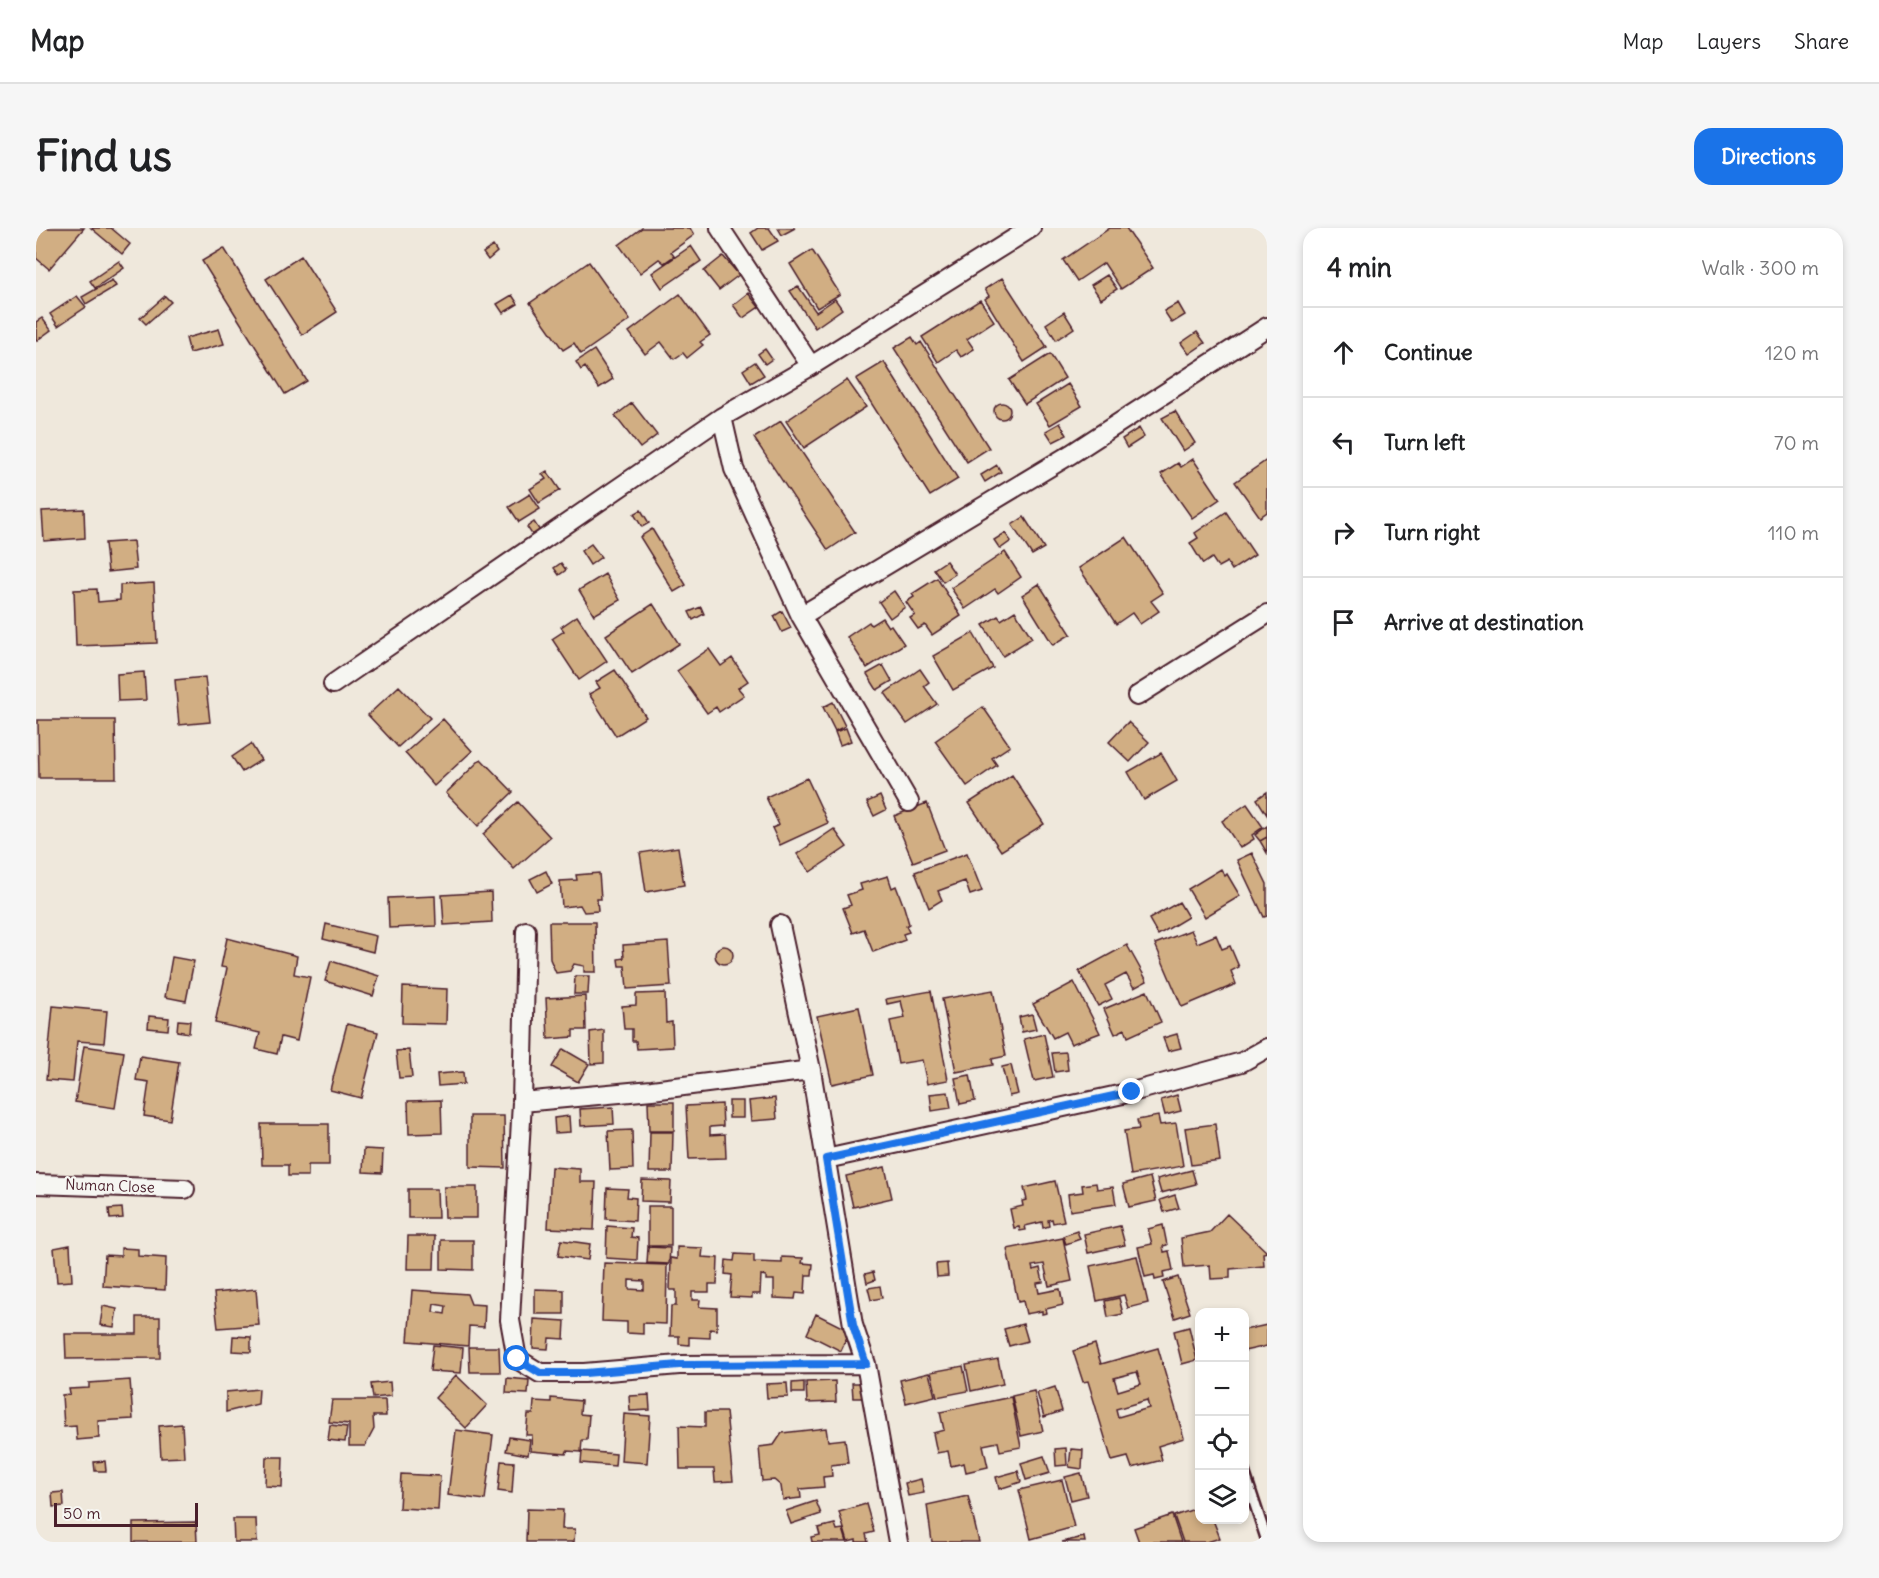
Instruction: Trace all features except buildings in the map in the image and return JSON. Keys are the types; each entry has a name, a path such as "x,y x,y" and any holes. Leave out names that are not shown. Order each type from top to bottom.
{"street":[{"path":"720,228 811,366"},
{"path":"333,684 722,417 811,366 1031,228"},
{"path":"801,616 1071,454 1267,327"},
{"path":"722,417 734,469 801,616 909,802"},
{"path":"1137,696 1267,614"},
{"path":"780,925 811,1070 853,1325 866,1364 898,1542"},
{"path":"526,931 522,1102 510,1320 517,1359 540,1373 679,1365 866,1364"},
{"path":"826,1159 1132,1092 1242,1062 1267,1047"},
{"path":"522,1102 652,1090 811,1070"},
{"name":"Numan Close","path":"36,1184 185,1189"}],"lane":[{"path":"1249,1484 1267,1541"}],"route":[{"path":"517,1359 540,1373 585,1373 679,1365 866,1364 853,1325 826,1159 1132,1092"}]}
